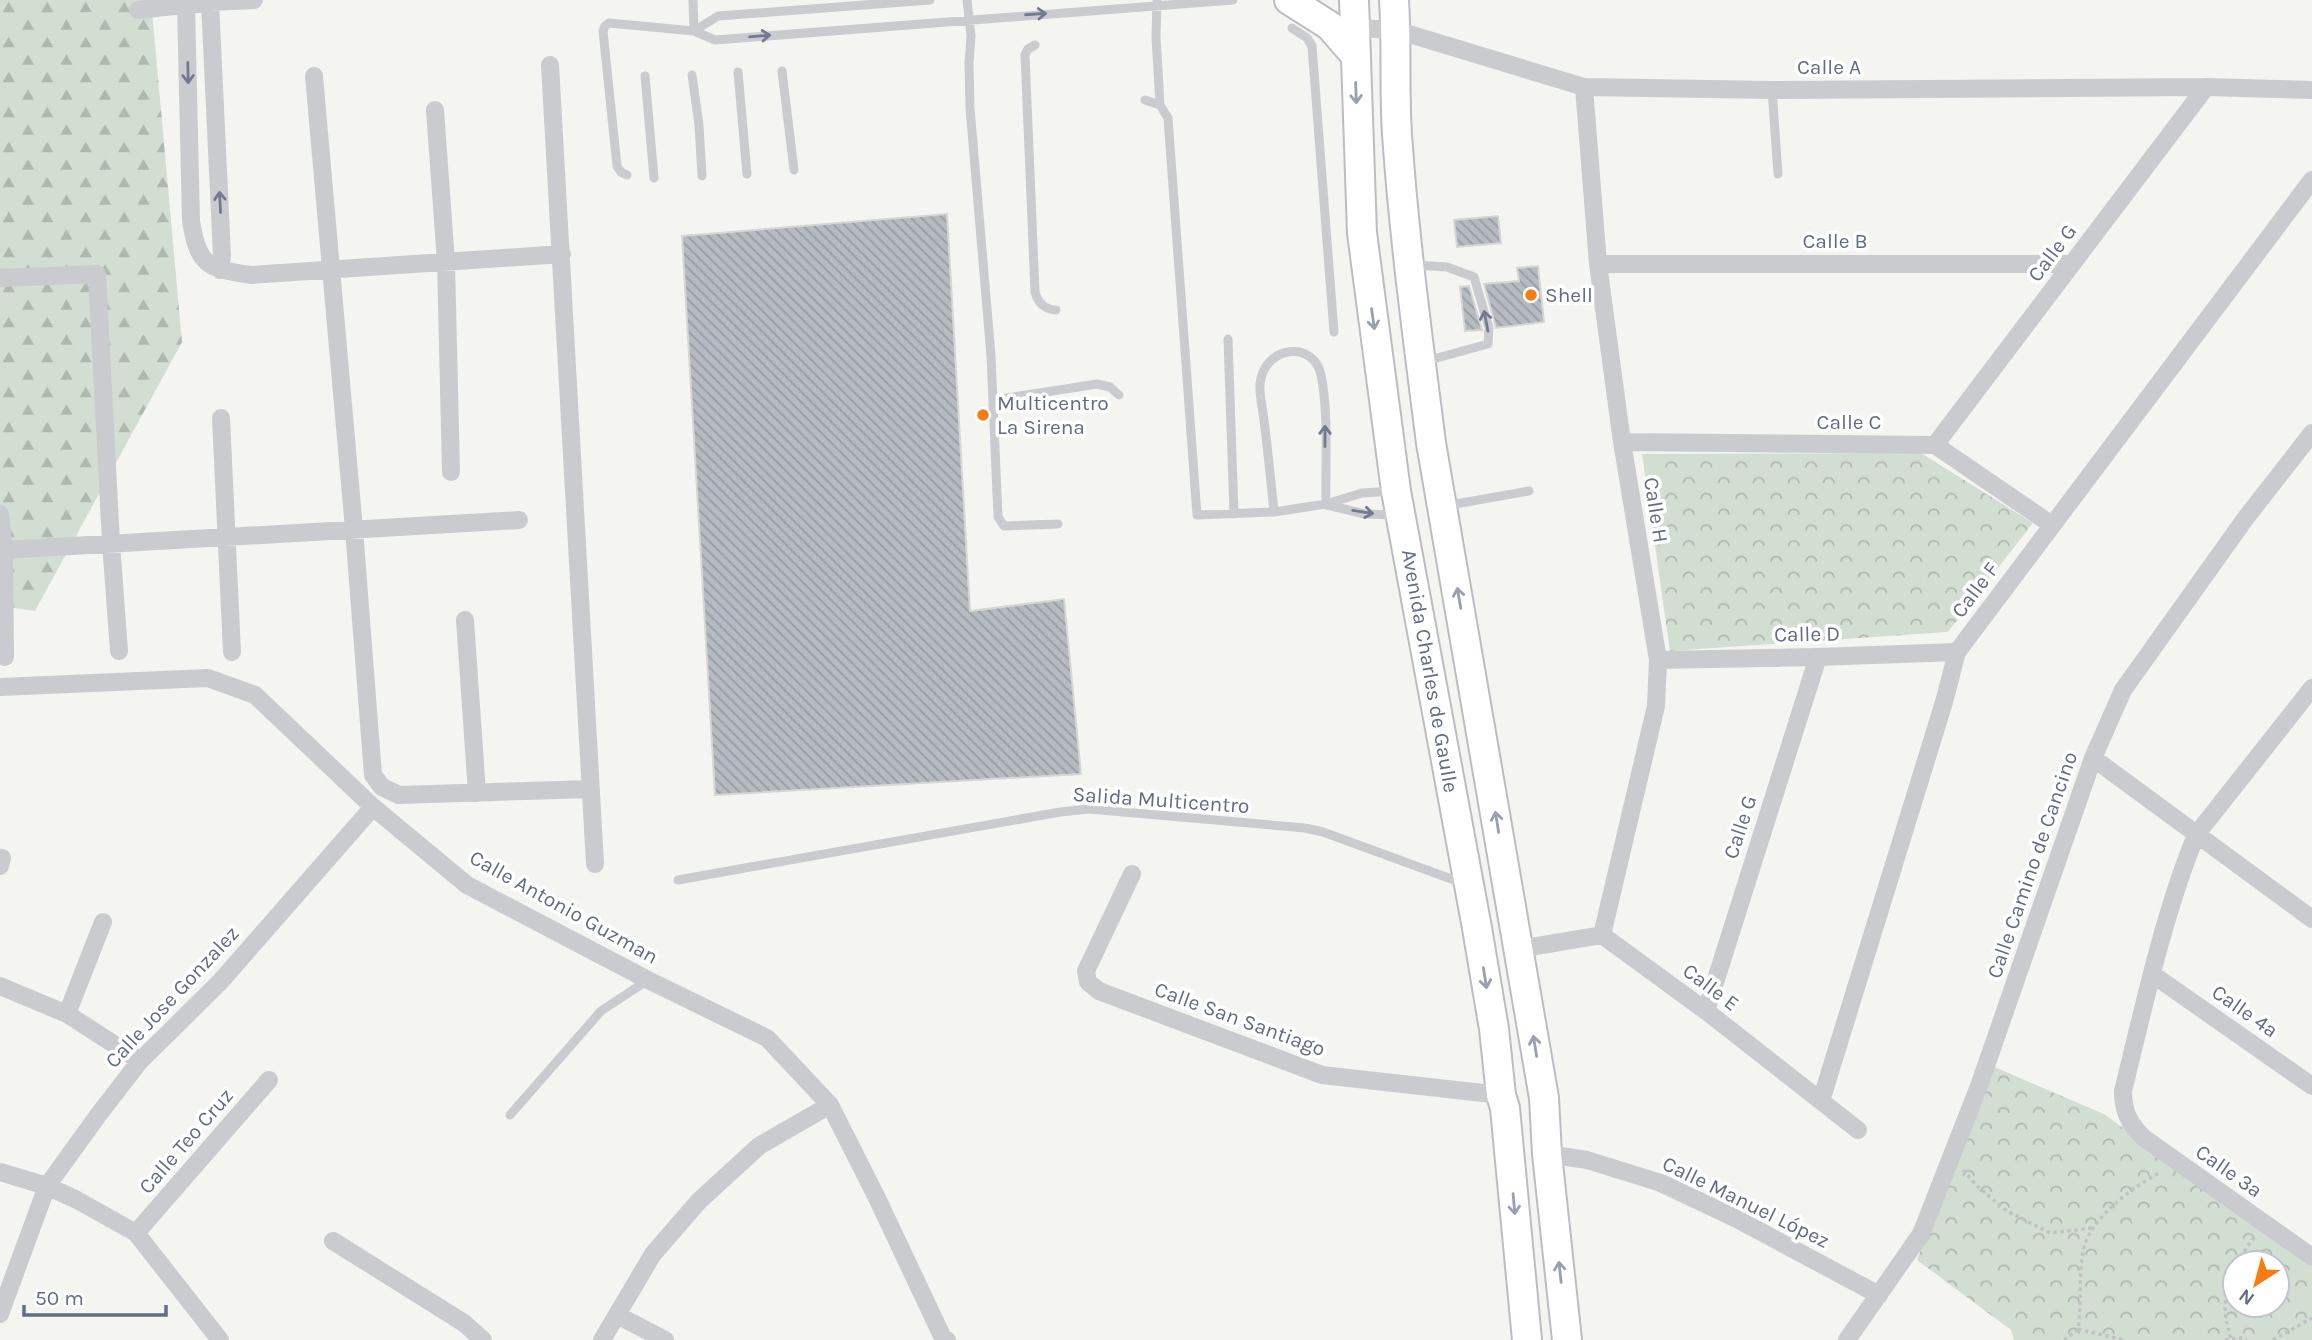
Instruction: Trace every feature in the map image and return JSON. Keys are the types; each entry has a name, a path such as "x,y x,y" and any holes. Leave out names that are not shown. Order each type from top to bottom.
{"main road":[{"path":"1289,0 1355,42"},
{"name":"Avenida Charles de Gaulle","path":"1354,0 1362,233 1398,503 1494,1029 1527,1340"},
{"name":"Avenida Charles de Gaulle","path":"1394,0 1397,131 1409,265 1431,443 1544,1098 1547,1154 1567,1340"},
{"path":"1462,843 1474,847 1480,856 1488,890 1497,892 1503,887 1506,877"},
{"path":"1477,928 1486,909 1498,911 1519,949"}],"street":[{"path":"138,10 254,0"},
{"path":"210,2 222,256 220,270"},
{"path":"186,5 191,221 195,244 205,260 220,270 251,275 562,254"},
{"name":"Calle A","path":"1355,42 1396,30 1584,87 1772,90 2206,87 2312,90"},
{"path":"550,65 595,864"},
{"path":"314,76 373,775 382,787 399,795 591,789"},
{"name":"Calle H","path":"1584,87 1598,264 1622,442 1658,660 1656,706 1602,935"},
{"name":"Calle G","path":"1935,445 2206,87"},
{"path":"435,110 446,262 451,471"},
{"name":"Calle F","path":"1821,1101 1957,652 2312,180"},
{"name":"Calle B","path":"1598,264 2072,264"},
{"path":"0,278 97,274 119,651"},
{"path":"221,418 232,652"},
{"name":"Calle Camino de Cancino","path":"1847,1340 1921,1234 1979,1086 2093,758 2123,690 2245,519 2312,433"},
{"name":"Calle C","path":"1622,442 1935,445"},
{"path":"1935,445 2052,525"},
{"path":"0,514 4,550 5,657"},
{"path":"4,550 519,520"},
{"path":"465,620 477,793"},
{"name":"Calle D","path":"1658,660 1957,652"},
{"name":"Calle G","path":"1706,1011 1818,657"},
{"name":"Calle Antonio Guzman","path":"0,687 208,678 255,695 373,807 467,885 648,980 767,1038 830,1105 943,1338 947,1340"},
{"path":"2152,974 2196,835 2309,697"},
{"path":"2093,758 2312,919"},
{"name":"Calle Jose Gonzalez","path":"0,1314 47,1186 140,1061 220,982 373,807"},
{"name":"Calle San Santiago","path":"1132,874 1086,971 1088,982 1098,991 1322,1075 1501,1095"},
{"path":"66,1014 103,922"},
{"path":"1519,949 1602,935"},
{"name":"Calle E","path":"1602,935 1706,1011 1858,1130"},
{"name":"Calle 4a","path":"2152,974 2312,1086"},
{"name":"Calle 3a","path":"2152,974 2123,1091 2123,1104 2133,1128 2312,1257"},
{"path":"0,986 66,1014 140,1061"},
{"name":"Calle Teo Cruz","path":"136,1233 269,1080"},
{"path":"602,1340 653,1254 699,1201 759,1146 830,1105"},
{"name":"Calle Manuel López","path":"1547,1154 1587,1160 1661,1183 1735,1218 1879,1295"},
{"path":"0,1172 47,1186 136,1233 220,1340"},
{"path":"333,1241 464,1323 483,1340"},
{"path":"617,1315 665,1340"}],"lane":[{"path":"693,0 694,31"},
{"path":"694,31 718,16 930,0"},
{"path":"967,0 971,36 970,107 994,400 998,517 1004,526 1058,524"},
{"path":"627,174 621,172 617,166 603,31 610,23 694,31 715,40 1157,2 1233,0"},
{"path":"1157,2 1160,105 1168,118 1197,515 1273,512 1326,504 1362,493 1398,503"},
{"path":"1292,28 1300,32 1312,46 1334,332"},
{"path":"1035,46 1028,49 1025,55 1035,292 1040,303 1050,310 1056,310"},
{"path":"782,71 794,170"},
{"path":"737,72 747,174"},
{"path":"692,75 702,176"},
{"path":"645,76 653,178"},
{"path":"1772,90 1778,174"},
{"path":"1145,100 1160,105"},
{"path":"1409,265 1447,267 1474,277 1489,328 1488,344 1421,362"},
{"path":"1228,339 1234,514"},
{"path":"1273,512 1260,383 1268,361 1278,354 1296,352 1309,356 1318,363 1322,376 1325,422 1326,504"},
{"path":"994,400 1097,384 1110,387 1119,395"},
{"path":"1442,507 1529,491"},
{"path":"1326,504 1365,513 1398,503"},
{"name":"Salida Multicentro","path":"678,880 1089,809 1305,828 1323,832 1470,886"},
{"path":"510,1115 601,1011 648,980"}],"path":[{"path":"1951,1157 1977,1186 2007,1211 2050,1233 2093,1228"},
{"path":"2064,1340 2078,1329 2084,1247 2093,1228 2135,1186 2179,1163"},
{"path":"2246,1249 2265,1224"},
{"path":"2273,1340 2312,1318"},
{"path":"2225,1319 2231,1338"},
{"path":"2078,1329 2124,1340"},
{"path":"2225,1340 2247,1340"}],"green space":[{"path":"0,0 151,0 182,342 35,611 0,606"},
{"path":"1921,453 2033,523 1948,632 1670,651 1642,454"},
{"path":"1992,1066 2104,1114 2312,1264 2312,1340 2014,1340 2011,1330 1917,1260"}],"building":[{"path":"947,214 970,611 1064,599 1081,774 715,795 682,236"},
{"name":"Shell","path":"1498,216 1501,243 1457,247 1454,220"},
{"path":"1538,266 1544,322 1496,328 1484,284 1519,281 1517,268"},
{"path":"1469,286 1482,330 1465,331 1460,287"}],"place":[{"name":"Shell","path":"1531,295"},
{"name":"Multicentro La Sirena","path":"983,415"}]}
